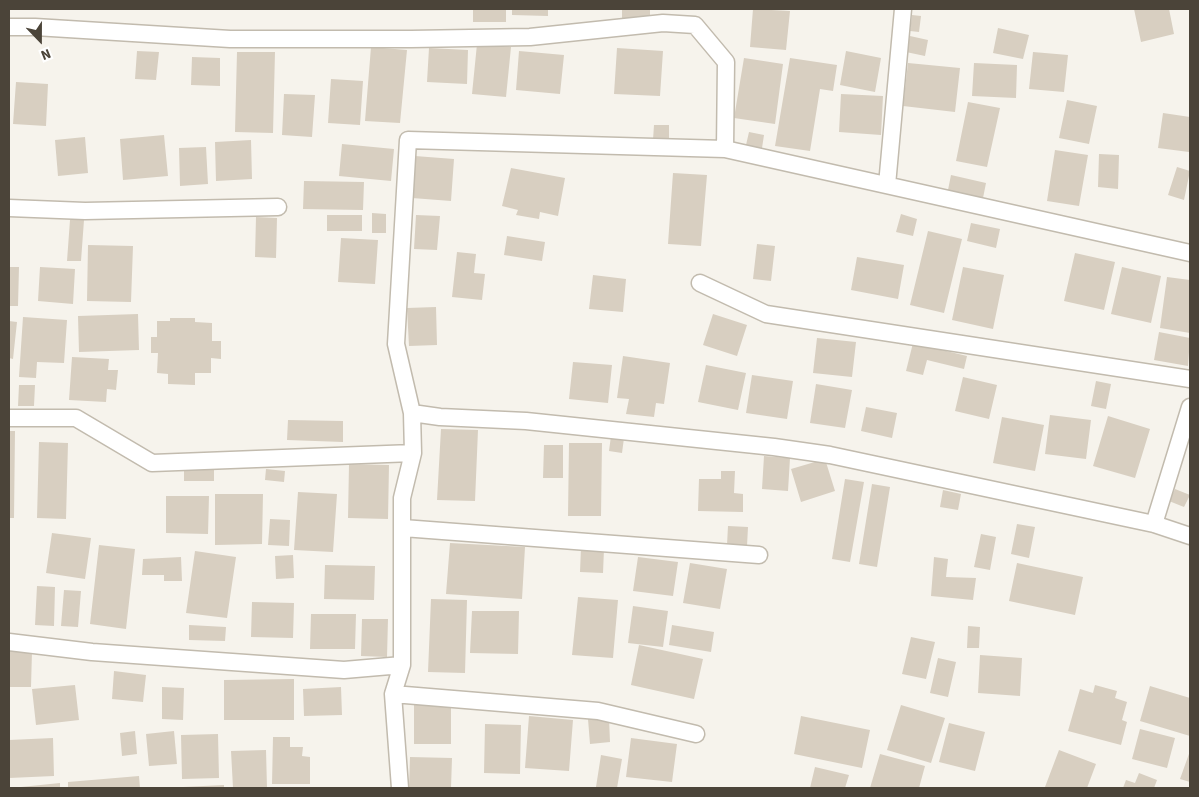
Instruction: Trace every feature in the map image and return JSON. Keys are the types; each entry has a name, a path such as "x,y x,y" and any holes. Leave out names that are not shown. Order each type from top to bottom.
{"street":[{"path":"887,185 903,9"},
{"path":"9,27 35,26 230,39 411,39 530,37 663,23 696,25 726,62 725,149"},
{"path":"400,788 392,694 402,666 402,498 413,453 412,413 396,344 408,140 725,149 1190,253"},
{"path":"9,208 85,211 278,207"},
{"path":"700,284 766,314 1190,380"},
{"path":"1154,524 1190,407"},
{"path":"412,413 440,417 526,421 783,448 830,455 1154,524 1190,536"},
{"path":"9,418 76,418 152,463 413,453"},
{"path":"403,528 759,555"},
{"path":"9,642 92,652 344,670 402,666"},
{"path":"392,694 598,711 696,734"}],"building":[{"path":"473,9 506,9 506,22 473,22"},
{"path":"512,9 548,9 548,16 512,15"},
{"path":"622,9 650,9 650,22 622,22"},
{"path":"753,9 790,11 786,50 750,47"},
{"path":"1134,9 1169,9 1174,34 1141,42"},
{"path":"912,15 921,16 919,32 910,31"},
{"path":"998,28 1029,35 1023,59 993,53"},
{"path":"910,36 928,40 925,56 906,52"},
{"path":"477,44 511,47 506,97 472,94"},
{"path":"371,47 407,50 400,123 365,121"},
{"path":"429,48 468,50 467,84 427,82"},
{"path":"617,48 663,51 660,96 614,94"},
{"path":"137,51 159,52 156,80 135,79"},
{"path":"519,51 564,55 560,94 516,90"},
{"path":"846,51 881,58 875,92 840,85"},
{"path":"237,52 275,52 273,133 235,132"},
{"path":"1033,52 1068,55 1064,92 1029,89"},
{"path":"192,57 220,58 220,86 191,85"},
{"path":"744,58 783,64 775,124 734,118"},
{"path":"790,58 837,65 833,91 820,89 810,151 775,146"},
{"path":"908,63 960,68 955,112 903,106"},
{"path":"974,63 1017,65 1016,98 972,96"},
{"path":"331,79 363,81 360,125 328,123"},
{"path":"16,82 48,84 46,126 13,124"},
{"path":"284,94 315,95 312,137 282,135"},
{"path":"841,94 883,96 881,135 839,132"},
{"path":"1067,100 1097,106 1089,144 1059,138"},
{"path":"968,102 1000,108 987,167 956,161"},
{"path":"1163,113 1190,117 1189,152 1158,148"},
{"path":"654,125 669,125 669,140 653,140"},
{"path":"749,132 764,135 762,148 746,145"},
{"path":"164,135 168,176 123,180 120,139"},
{"path":"85,137 88,173 58,176 55,140"},
{"path":"251,140 252,179 216,181 215,142"},
{"path":"342,144 394,149 391,181 339,176"},
{"path":"206,147 208,184 180,186 179,148"},
{"path":"1055,150 1088,155 1079,206 1047,201"},
{"path":"1099,154 1119,155 1118,189 1098,187"},
{"path":"415,156 454,159 451,201 412,198"},
{"path":"1177,167 1190,171 1184,200 1168,195"},
{"path":"511,168 565,178 558,216 540,212 539,219 516,215 518,210 502,206"},
{"path":"673,173 707,175 701,246 668,244"},
{"path":"951,175 986,183 983,198 948,190"},
{"path":"304,181 364,182 363,210 303,209"},
{"path":"372,213 386,214 386,233 372,233"},
{"path":"901,214 917,219 913,236 896,232"},
{"path":"327,215 362,215 362,231 327,231"},
{"path":"416,215 440,216 437,250 414,249"},
{"path":"256,217 277,218 276,258 255,257"},
{"path":"70,220 84,220 81,261 67,261"},
{"path":"971,223 1000,229 996,248 967,241"},
{"path":"928,231 962,239 944,313 910,305"},
{"path":"507,236 545,242 542,261 504,255"},
{"path":"341,238 378,240 375,284 338,282"},
{"path":"757,244 775,246 771,281 753,279"},
{"path":"88,245 133,246 131,302 87,301"},
{"path":"457,252 476,254 474,273 485,274 482,300 452,297"},
{"path":"1075,253 1115,262 1104,310 1064,301"},
{"path":"857,257 904,265 898,299 851,290"},
{"path":"9,267 19,267 18,306 9,306"},
{"path":"40,267 75,269 73,304 38,301"},
{"path":"963,267 1004,275 993,329 952,320"},
{"path":"1122,267 1161,276 1151,323 1111,314"},
{"path":"593,275 626,279 623,312 589,309"},
{"path":"1167,277 1190,280 1190,333 1160,328"},
{"path":"436,307 437,345 409,346 407,308"},
{"path":"138,314 139,350 79,352 78,316"},
{"path":"713,314 747,325 737,356 703,345"},
{"path":"23,317 67,320 64,363 37,362 36,378 19,377"},
{"path":"170,318 195,318 195,322 212,323 212,341 221,341 221,359 211,358 211,373 195,373 195,385 168,384 168,374 157,373 158,353 151,353 151,337 157,337 157,321 170,321"},
{"path":"9,321 17,322 13,359 9,358"},
{"path":"1159,332 1190,338 1188,366 1154,360"},
{"path":"817,338 856,342 852,377 813,373"},
{"path":"913,343 967,356 964,369 927,360 923,375 906,371"},
{"path":"623,356 670,363 664,404 656,403 654,417 626,414 629,399 617,398"},
{"path":"72,357 109,359 108,370 118,370 116,390 107,389 106,402 69,400"},
{"path":"573,362 612,365 608,403 569,399"},
{"path":"706,365 746,373 738,410 698,402"},
{"path":"752,375 793,381 787,419 746,413"},
{"path":"963,377 997,385 989,419 955,411"},
{"path":"1096,381 1111,384 1106,409 1091,406"},
{"path":"816,384 852,390 845,428 810,423"},
{"path":"19,385 35,385 34,406 18,406"},
{"path":"866,407 897,413 892,438 861,431"},
{"path":"1050,415 1091,420 1086,459 1045,454"},
{"path":"1108,416 1150,429 1135,478 1093,466"},
{"path":"1002,417 1044,425 1035,471 993,463"},
{"path":"288,420 343,421 343,442 287,440"},
{"path":"441,429 478,430 475,501 437,500"},
{"path":"9,431 15,431 14,518 9,518"},
{"path":"611,436 624,438 622,453 609,451"},
{"path":"39,442 68,443 66,519 37,518"},
{"path":"569,443 602,443 601,516 568,516"},
{"path":"544,445 563,445 563,478 543,478"},
{"path":"764,456 790,458 788,491 762,489"},
{"path":"825,459 835,491 801,502 791,469"},
{"path":"349,464 389,465 388,519 348,518"},
{"path":"184,467 214,467 214,481 184,481"},
{"path":"266,469 285,471 284,482 265,480"},
{"path":"721,471 735,471 734,493 743,494 743,512 698,511 699,479 721,479"},
{"path":"845,479 864,482 850,562 832,559"},
{"path":"872,484 890,487 877,567 859,564"},
{"path":"1175,489 1190,495 1184,507 1169,501"},
{"path":"943,490 961,494 958,510 940,507"},
{"path":"298,492 337,494 333,552 294,550"},
{"path":"215,494 263,494 262,544 215,545"},
{"path":"166,496 209,496 208,534 166,533"},
{"path":"270,519 290,520 289,546 268,545"},
{"path":"1017,524 1035,527 1029,558 1011,554"},
{"path":"728,526 748,527 747,546 727,545"},
{"path":"52,533 91,538 85,579 46,573"},
{"path":"981,534 996,537 990,570 974,567"},
{"path":"450,543 525,547 522,599 446,594"},
{"path":"99,545 135,549 126,629 90,624"},
{"path":"581,548 604,549 603,573 580,572"},
{"path":"195,551 236,557 227,618 186,613"},
{"path":"293,555 294,578 276,579 275,556"},
{"path":"181,557 182,581 164,581 164,575 142,575 143,559"},
{"path":"638,557 678,562 673,596 633,591"},
{"path":"934,557 948,559 946,577 976,578 973,600 931,596"},
{"path":"690,563 727,569 720,609 683,603"},
{"path":"1017,563 1083,577 1075,615 1009,601"},
{"path":"325,565 375,566 374,600 324,599"},
{"path":"37,586 55,587 54,626 35,625"},
{"path":"64,590 81,591 78,627 61,626"},
{"path":"578,597 618,600 613,658 572,655"},
{"path":"431,599 467,600 465,673 428,672"},
{"path":"252,602 294,603 293,638 251,637"},
{"path":"633,606 668,611 663,647 628,643"},
{"path":"472,611 519,611 518,654 470,653"},
{"path":"311,614 356,614 355,649 310,649"},
{"path":"362,619 388,619 387,657 361,656"},
{"path":"189,625 226,627 225,641 189,640"},
{"path":"672,625 714,632 711,652 669,645"},
{"path":"968,626 980,627 979,648 967,648"},
{"path":"911,637 935,642 926,679 902,674"},
{"path":"639,645 703,659 694,699 631,685"},
{"path":"9,651 32,651 31,687 9,687"},
{"path":"980,655 1022,658 1020,696 978,693"},
{"path":"938,658 956,662 948,697 930,693"},
{"path":"114,671 146,675 143,702 112,699"},
{"path":"294,679 294,720 224,720 224,680"},
{"path":"75,685 79,720 36,725 32,689"},
{"path":"1095,685 1117,691 1115,698 1127,702 1122,720 1127,722 1121,745 1068,731 1080,689 1093,693"},
{"path":"1150,686 1190,698 1190,736 1140,721"},
{"path":"162,687 184,688 183,720 162,719"},
{"path":"341,687 342,715 304,716 303,689"},
{"path":"451,703 451,744 414,744 414,704"},
{"path":"901,705 945,718 931,763 887,750"},
{"path":"529,716 573,720 569,771 525,768"},
{"path":"801,716 870,730 862,768 794,754"},
{"path":"609,718 610,742 590,744 588,719"},
{"path":"949,723 985,732 975,771 939,762"},
{"path":"485,724 521,725 520,774 484,773"},
{"path":"1140,729 1175,738 1167,768 1132,759"},
{"path":"135,731 137,754 122,756 120,733"},
{"path":"174,731 177,764 149,766 146,734"},
{"path":"218,734 219,778 182,779 181,735"},
{"path":"273,737 290,737 290,747 303,747 302,756 310,757 310,784 272,784"},
{"path":"53,738 54,776 9,778 9,740"},
{"path":"631,738 677,744 672,782 626,777"},
{"path":"266,750 267,788 233,788 231,751"},
{"path":"1059,750 1096,764 1087,788 1045,787"},
{"path":"1190,751 1190,782 1180,779"},
{"path":"880,754 925,766 919,788 870,788"},
{"path":"601,755 622,759 617,788 596,787"},
{"path":"410,757 452,758 451,788 409,788"},
{"path":"815,767 849,775 845,788 810,788"},
{"path":"1139,773 1157,780 1154,788 1123,788 1126,780 1135,783"},
{"path":"139,776 140,788 68,788 68,782"},
{"path":"60,783 60,788 21,788 21,787"},
{"path":"224,785 224,788 183,788 183,787"}]}
